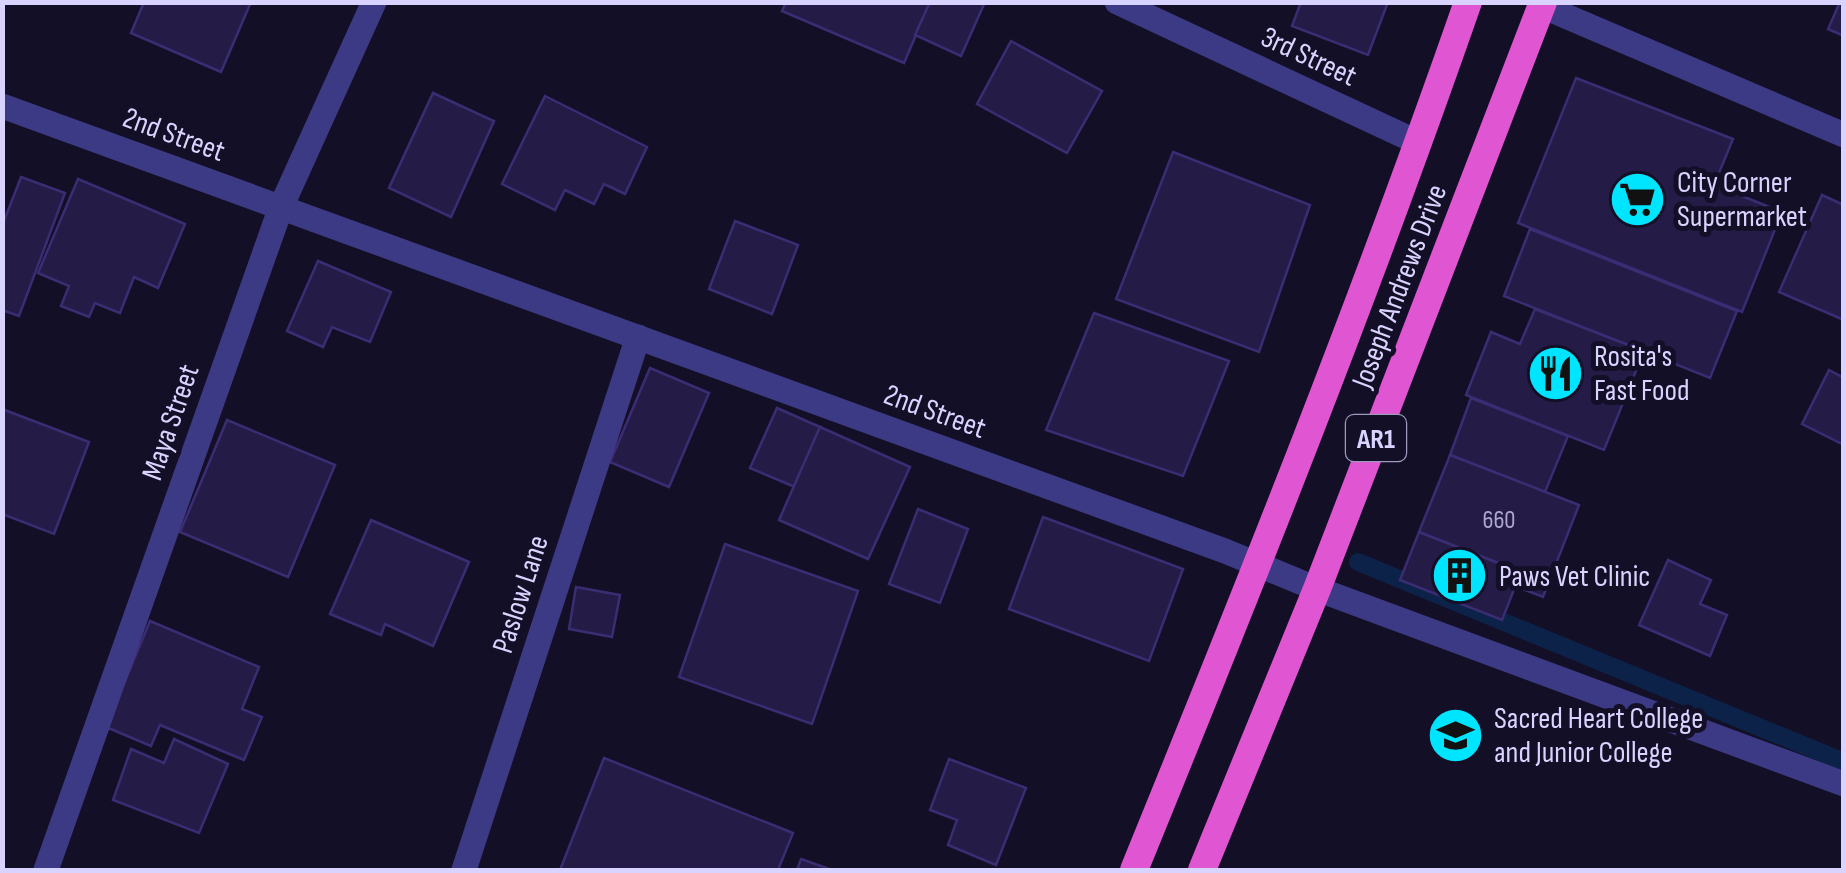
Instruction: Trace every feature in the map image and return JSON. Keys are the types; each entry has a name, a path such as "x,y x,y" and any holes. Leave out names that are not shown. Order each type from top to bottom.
{"highway":[{"name":"Joseph Andrews Drive","path":"1134,870 1259,564 1419,143 1468,2"},
{"name":"Joseph Andrews Drive","path":"1202,870 1318,589 1542,4"}],"street":[{"name":"Maya Street","path":"46,870 281,206 374,2"},
{"name":"3rd Street","path":"1117,2 1419,143"},
{"path":"1542,4 1844,135"},
{"name":"2nd Street","path":"2,106 1259,564 1844,784"},
{"name":"Paslow Lane","path":"464,870 638,337"}],"building":[{"path":"144,2 251,2 221,72 131,33"},
{"path":"786,2 930,2 904,63 782,11"},
{"path":"930,2 985,2 961,56 915,35"},
{"path":"1301,2 1388,2 1368,55 1292,26"},
{"path":"1840,2 1844,2 1844,36 1828,29"},
{"path":"1011,41 1102,91 1067,153 977,104"},
{"name":"City Corner Supermarket","path":"1576,78 1733,139 1714,185 1782,212 1742,312 1518,223"},
{"path":"433,93 494,121 451,217 389,188"},
{"path":"545,96 647,147 625,194 604,184 594,204 565,190 555,210 502,184"},
{"path":"1173,152 1310,205 1259,352 1116,299"},
{"path":"21,177 65,193 19,316 2,310 2,226"},
{"path":"78,179 185,224 158,288 134,277 120,313 95,303 89,317 61,306 69,286 38,273"},
{"path":"1822,195 1844,205 1844,320 1779,292"},
{"path":"735,221 798,245 772,314 709,289"},
{"path":"1530,229 1737,311 1710,378 1504,296"},
{"path":"318,261 391,292 370,342 332,327 323,347 287,331"},
{"name":"Rosita's Fast Food","path":"1535,309 1644,351 1604,450 1466,395 1491,332 1520,344"},
{"path":"1094,313 1229,361 1183,476 1046,430"},
{"path":"650,368 709,393 669,487 610,462"},
{"path":"1829,370 1844,378 1844,445 1802,424"},
{"path":"1471,398 1568,436 1545,492 1450,455"},
{"path":"777,408 820,427 795,487 750,468"},
{"path":"2,409 89,442 54,534 2,514"},
{"path":"227,420 335,465 288,577 180,532"},
{"path":"820,427 910,467 868,559 779,520"},
{"path":"1450,455 1579,505 1543,597 1515,586 1521,572 1419,532"},
{"path":"918,509 968,529 940,603 889,584"},
{"path":"1043,517 1183,569 1149,661 1009,609"},
{"path":"371,520 469,562 433,646 385,624 381,635 330,614"},
{"name":"Paws Vet Clinic","path":"1419,532 1521,572 1502,620 1400,580"},
{"path":"725,544 858,591 812,724 679,677"},
{"path":"1668,560 1711,580 1700,604 1727,615 1710,656 1639,625"},
{"path":"576,587 620,595 612,637 569,629"},
{"path":"150,621 259,667 242,709 262,717 244,760 160,725 151,746 106,727"},
{"path":"174,739 228,764 199,833 113,800 131,749 164,763"},
{"path":"604,758 793,833 778,870 560,870"},
{"path":"949,759 1026,788 996,865 948,845 957,820 930,810"},
{"path":"801,859 832,870 797,870"}],"waterway":[{"path":"1358,562 1844,762"}],"place":[{"name":"City Corner Supermarket","path":"1638,199"},
{"name":"Rosita's Fast Food","path":"1555,373"},
{"name":"Paws Vet Clinic","path":"1460,576"},
{"name":"Sacred Heart College and Junior College","path":"1455,735"}]}
